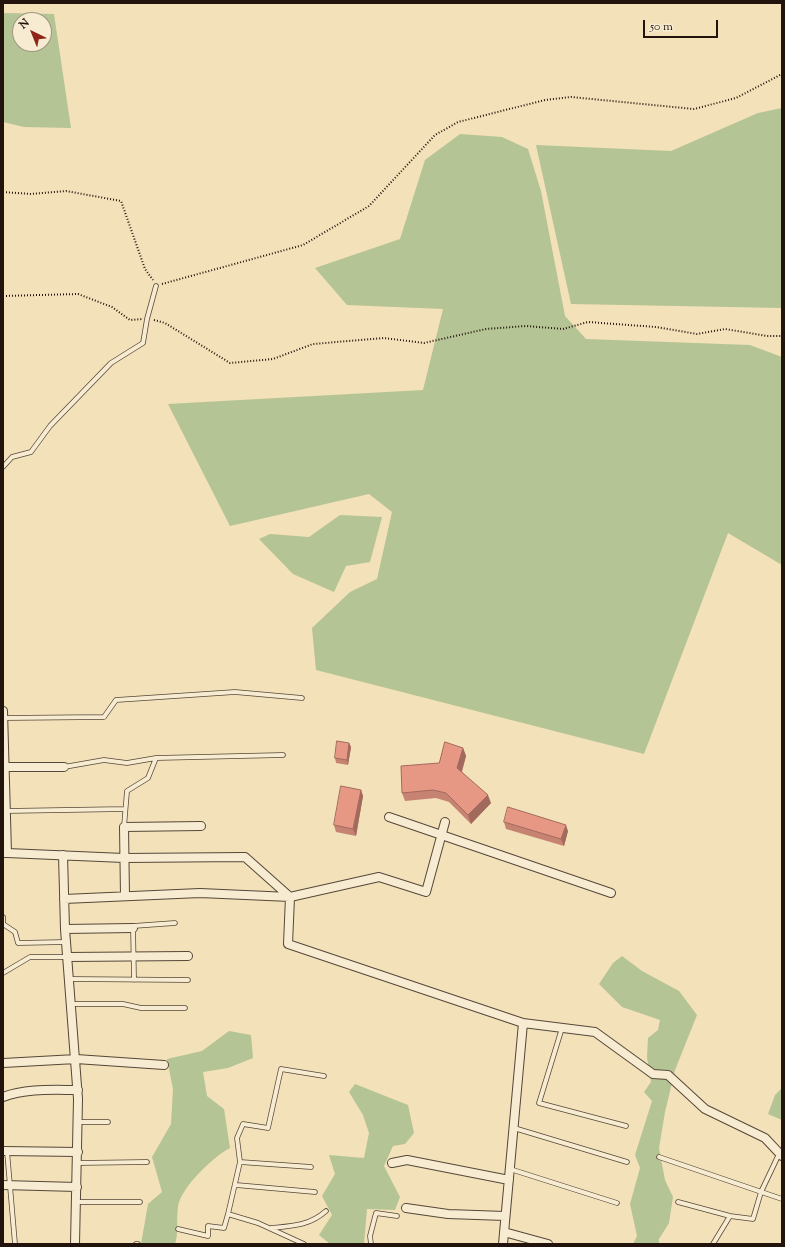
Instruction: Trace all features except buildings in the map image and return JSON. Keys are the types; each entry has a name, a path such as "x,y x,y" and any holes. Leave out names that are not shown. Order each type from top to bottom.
{"street":[{"path":"3,711 5,853 124,858 245,857 290,897"},
{"path":"4,766 64,767"},
{"path":"389,818 611,893"},
{"path":"64,899 200,893 290,897 379,877 426,892 445,822"},
{"path":"125,896 124,827 201,826"},
{"path":"63,855 65,930 78,1090 78,1152 75,1244"},
{"path":"290,897 288,944 523,1023 595,1032 653,1074 668,1074 705,1109 765,1138 780,1155"},
{"path":"65,930 133,928"},
{"path":"67,956 188,956"},
{"path":"503,1244 523,1023"},
{"path":"3,1063 76,1059 164,1065"},
{"path":"3,1097 9,1094 47,1090 78,1090"},
{"path":"5,1151 78,1152"},
{"path":"392,1163 407,1160 509,1180"},
{"path":"6,1185 77,1187"},
{"path":"406,1208 448,1214 505,1216"},
{"path":"504,1232 548,1244"}],"lane":[{"path":"3,467 12,457 31,452 50,426 112,363 143,343 147,319 156,286"},
{"path":"3,718 104,718 116,700 235,692 302,698"},
{"path":"64,767 104,760 127,763 156,758 283,755"},
{"path":"124,827 127,791 148,778 156,758"},
{"path":"4,811 125,809"},
{"path":"3,917 3,924 15,932 18,943 66,942"},
{"path":"134,980 133,926 175,923"},
{"path":"3,973 30,957 67,956"},
{"path":"69,979 188,980"},
{"path":"71,1004 124,1004 141,1008 186,1008"},
{"path":"562,1028 539,1103 626,1126"},
{"path":"178,1229 208,1236 208,1226 224,1228 236,1185 240,1162 236,1138 243,1124 268,1128 281,1069 324,1076"},
{"path":"78,1122 108,1122"},
{"path":"513,1128 627,1162"},
{"path":"5,1151 6,1185 15,1244"},
{"path":"678,1202 730,1216 753,1219 761,1192 780,1155"},
{"path":"659,1157 782,1199"},
{"path":"77,1163 147,1162"},
{"path":"240,1162 311,1167"},
{"path":"510,1169 617,1203"},
{"path":"236,1185 315,1192"},
{"path":"76,1202 140,1202"},
{"path":"270,1228 292,1226 314,1220 326,1211"},
{"path":"371,1244 370,1236 376,1213 397,1216"},
{"path":"228,1214 270,1228 304,1244"},
{"path":"713,1244 730,1216"}],"path":[{"path":"3,192 31,194 66,191 121,201 145,269 156,286 304,245 369,206 435,135 458,122 545,100 571,97 694,109 736,98 782,74"},
{"path":"3,296 78,294 112,307 130,320 147,319 165,323 230,363 273,359 313,344 384,338 424,343 486,329 526,326 563,329 588,322 656,327 697,334 725,329 767,336 782,336"}],"green space":[{"path":"3,13 12,13 12,52 52,52 52,14 54,14 71,128 24,127 3,122"},
{"path":"782,108 782,308 571,304 536,145 671,151 758,113"},
{"path":"460,134 502,137 528,149 541,191 565,316 586,339 750,345 782,357 782,565 728,533 644,754 316,670 312,628 350,592 377,579 392,512 369,494 230,526 168,404 423,390 443,309 347,305 315,268 400,239 425,160"},
{"path":"340,515 382,517 370,562 346,566 334,592 293,574 259,539 270,534 309,537"},
{"path":"622,956 642,971 679,991 697,1015 675,1070 665,1112 659,1148 665,1180 673,1197 669,1223 659,1239 659,1244 633,1244 637,1236 630,1204 640,1168 635,1155 652,1101 644,1092 651,1082 647,1057 648,1038 658,1030 660,1020 622,1007 599,984 613,963"},
{"path":"229,1031 251,1035 253,1058 228,1068 203,1072 207,1096 224,1109 230,1148 215,1158 199,1173 180,1199 175,1244 141,1244 148,1204 162,1192 152,1157 171,1124 173,1089 167,1059 202,1051"},
{"path":"355,1084 408,1105 414,1133 405,1144 393,1146 384,1166 400,1197 395,1210 367,1209 364,1244 330,1244 319,1235 332,1215 322,1196 335,1174 329,1155 364,1158 369,1133 363,1115 349,1092"},
{"path":"782,1088 782,1120 768,1114 775,1095"}]}
